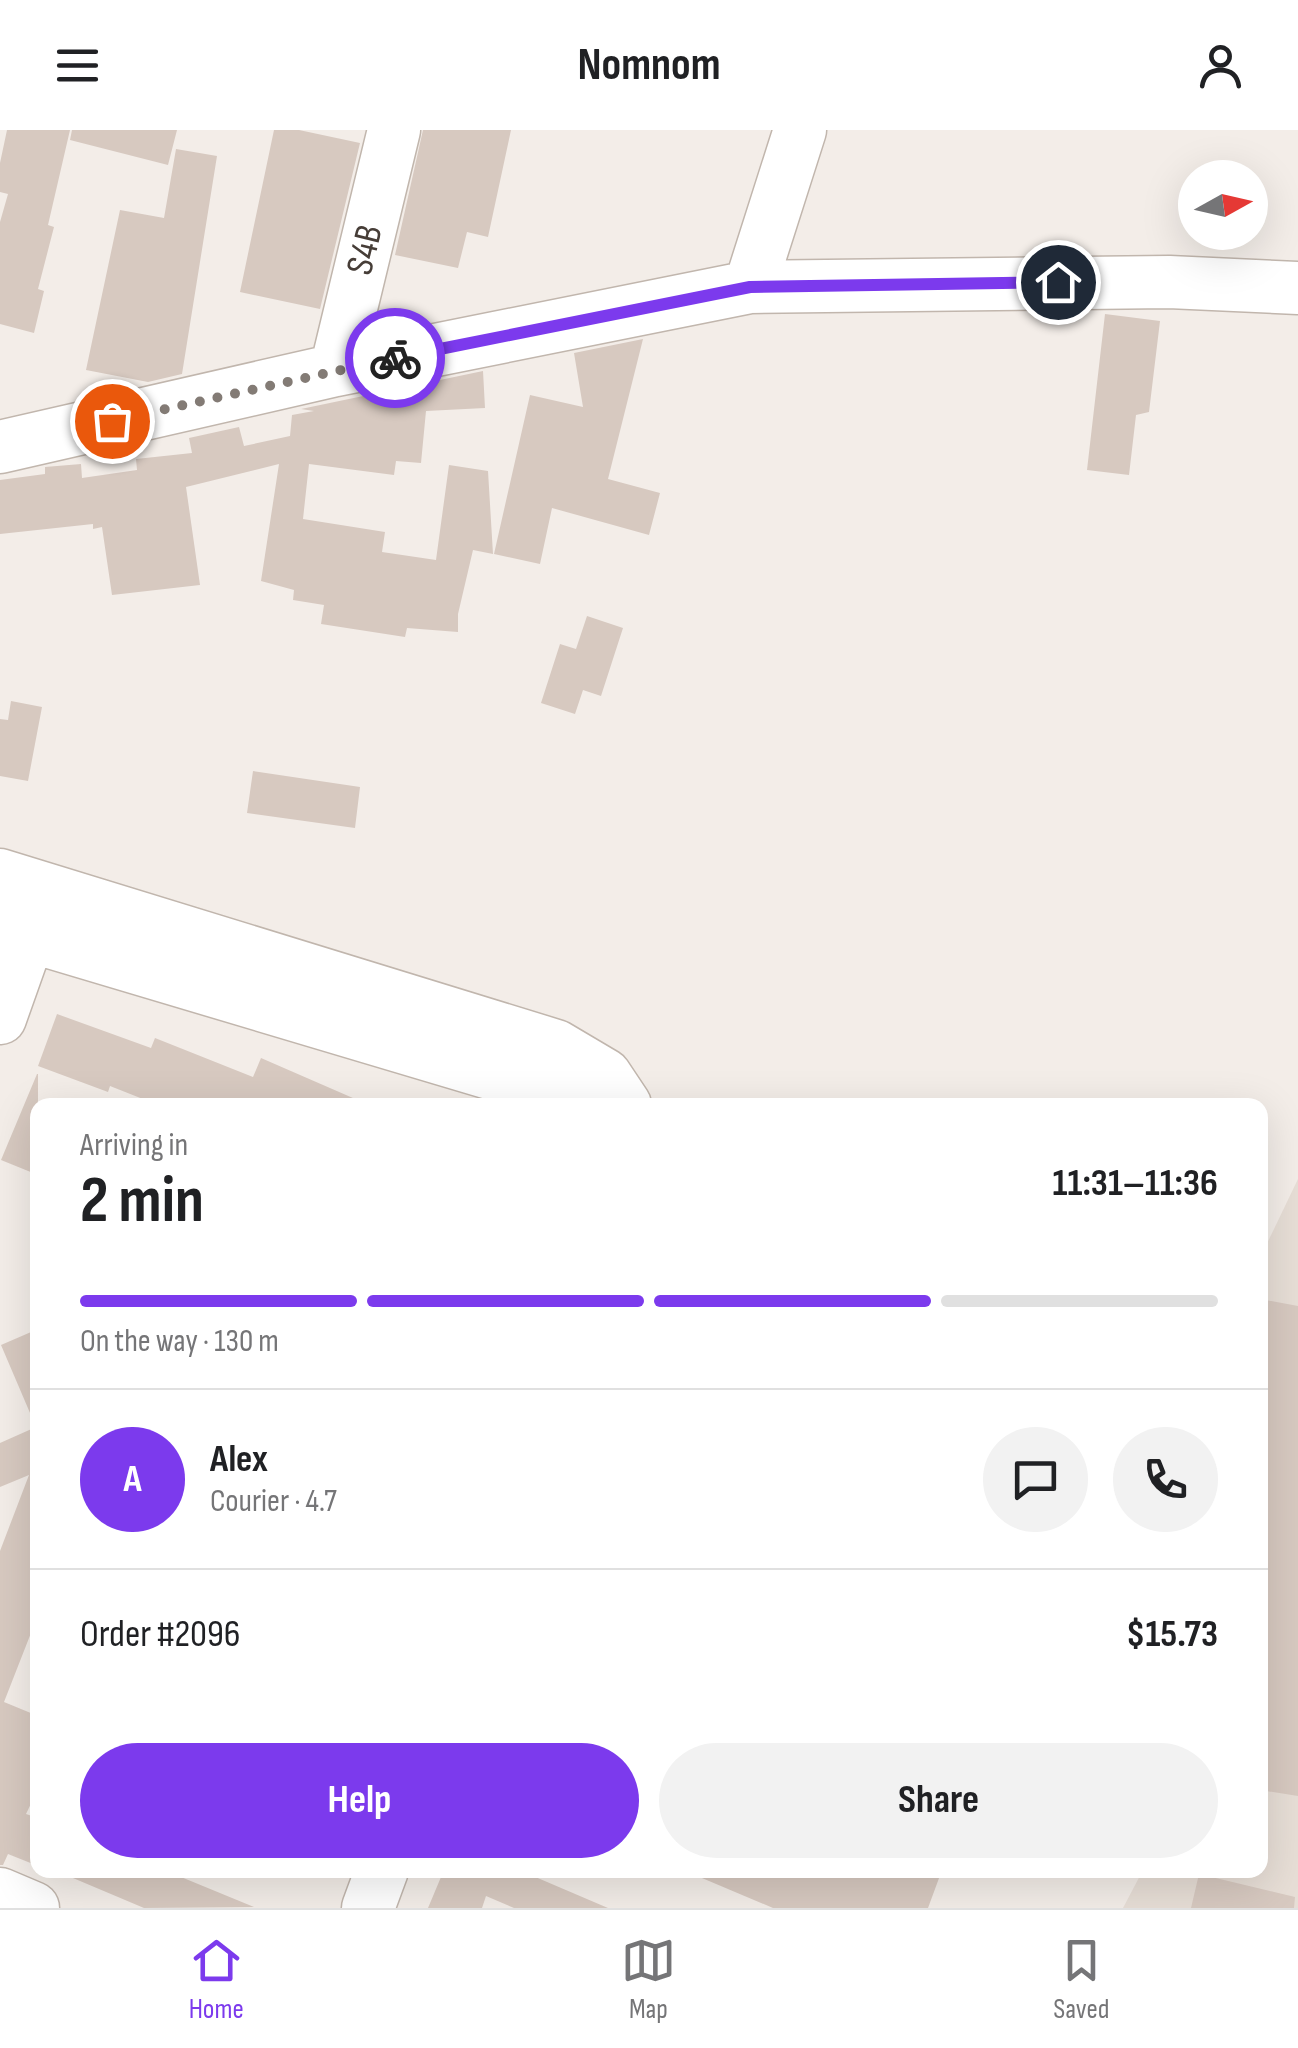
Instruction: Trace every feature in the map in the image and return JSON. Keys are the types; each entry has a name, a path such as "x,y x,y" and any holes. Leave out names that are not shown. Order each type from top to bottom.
{"street":[{"name":"S4B","path":"336,370 394,130"},
{"path":"750,287 800,130"},
{"path":"0,447 336,370 750,287 1168,282 1298,288"},
{"path":"0,1018 19,907 282,986 543,1089 556,1098"},
{"path":"498,1071 556,1046 606,1075 621,1098"},
{"path":"368,1908 379,1878"},
{"path":"0,1894 33,1908"}],"shaded area":[{"path":"1298,1179 1298,1908 1123,1908 1139,1878 1268,1878 1268,1241"}],"building":[{"path":"7,130 70,130 48,225 54,227 38,289 44,291 34,333 0,324 0,222 8,194 0,192 0,163"},
{"path":"72,130 177,130 168,165 70,140"},
{"path":"274,130 299,130 360,143 320,309 240,292"},
{"path":"423,130 511,130 488,237 467,232 458,268 395,255"},
{"path":"176,149 217,156 182,374 148,382 86,370 120,210 164,218"},
{"path":"1105,314 1160,321 1149,412 1136,415 1129,475 1087,470"},
{"path":"643,339 608,479 660,493 649,535 552,508 540,564 494,554 530,395 583,407 574,353"},
{"path":"483,371 485,408 426,411 421,463 396,461 394,475 309,464 303,519 385,532 382,552 436,560 449,465 488,471 493,554 473,550 458,614 458,632 407,628 405,637 321,624 324,605 293,600 294,590 261,581 279,464 186,487 200,585 112,595 102,527 93,529 93,524 0,534 0,480 45,474 45,467 81,464 82,478 137,470 136,459 192,453 189,438 239,427 244,446 290,436 292,415 314,411 301,409"},
{"path":"587,616 623,628 601,696 583,690 575,714 541,703 560,644 576,649"},
{"path":"11,701 42,707 28,781 0,776 0,719 8,720"},
{"path":"253,771 360,787 355,828 247,813"},
{"path":"57,1014 151,1048 155,1038 253,1077 261,1058 353,1098 140,1098 110,1086 108,1092 38,1066"},
{"path":"38,1074 38,1098 30,1098 30,1172 1,1160"},
{"path":"1268,1300 1298,1306 1298,1796 1268,1791"},
{"path":"30,1332 30,1413 1,1345"},
{"path":"30,1430 30,1635 4,1702 30,1713 30,1806 26,1814 30,1815 30,1863 8,1854 3,1865 0,1551 29,1475 0,1487 0,1443"},
{"path":"73,1878 183,1878 254,1907 144,1908"},
{"path":"441,1878 538,1878 608,1908 514,1908 486,1896 482,1908 428,1908"},
{"path":"702,1878 939,1878 928,1908 773,1908"},
{"path":"1198,1878 1216,1878 1295,1897 1294,1908 1191,1908"}],"way so far":[{"path":"112,421 395,358"}],"route":[{"path":"395,358 750,287 1058,282"}]}
